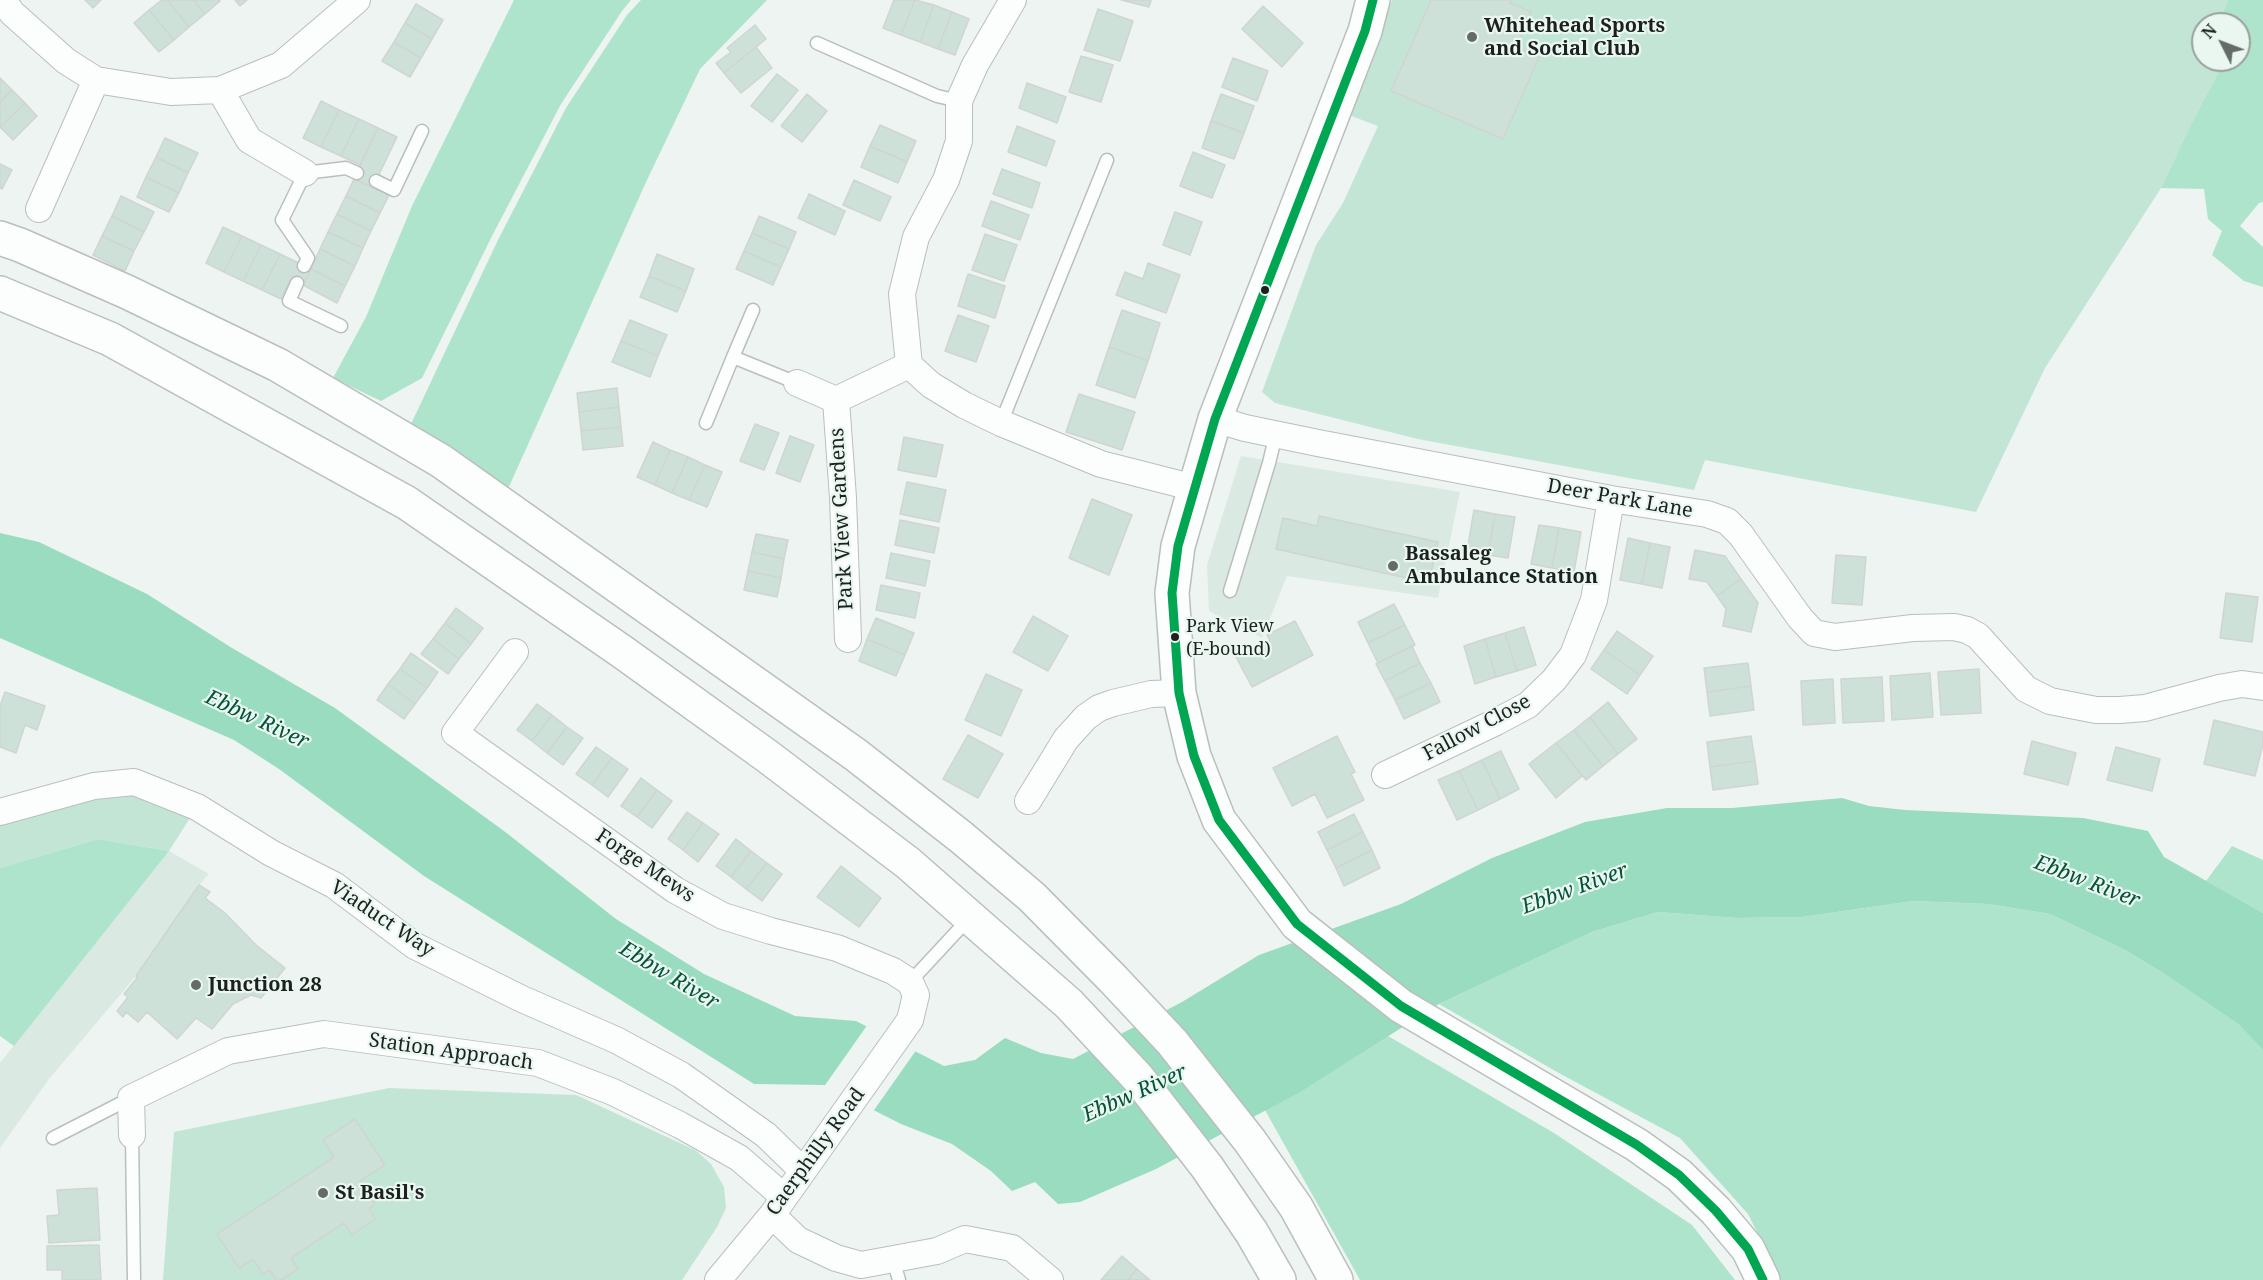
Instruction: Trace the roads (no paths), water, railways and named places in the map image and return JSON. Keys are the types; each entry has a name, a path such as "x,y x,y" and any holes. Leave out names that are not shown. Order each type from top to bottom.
{"main road":[{"path":"1373,0 1365,31 1215,419 1178,546 1172,593 1179,693 1194,756 1219,820 1297,924 1401,1006 1636,1145 1679,1175 1716,1211 1748,1249 1763,1280"},
{"path":"0,238 20,244 127,292 278,365 441,461 865,762 961,837 1032,897 1172,1042 1250,1142 1296,1207 1336,1280"},
{"path":"0,293 110,339 407,503 624,653 767,756 908,863 1069,1004 1138,1078 1207,1167 1252,1233 1279,1280"}],"street":[{"path":"3,0 12,13 66,61 96,80 171,92 220,90 281,65 357,0"},
{"path":"1013,0 975,65 959,101 959,141 946,180 916,237 902,294 909,365 931,386 1001,423 1101,464 1195,488"},
{"path":"39,209 96,80"},
{"path":"220,90 249,140 306,173"},
{"name":"Park View Gardens","path":"797,383 836,400 909,365"},
{"name":"Park View Gardens","path":"836,400 843,498 848,639"},
{"name":"Deer Park Lane","path":"1215,419 1276,434 1611,499 1707,514 1727,521 1741,535 1800,618 1815,633 1835,637 1953,627 1973,632 2026,689 2050,701 2096,710 2145,708 2219,688 2242,684 2263,687"},
{"name":"Fallow Close","path":"1385,775 1496,723 1528,705 1554,680 1573,655 1594,600 1611,499"},
{"name":"Forge Mews","path":"515,652 455,733 675,890 723,916 837,948 893,971 910,982"},
{"path":"1028,801 1066,739 1086,717 1099,708 1113,703 1151,694 1179,693"},
{"name":"Viaduct Way","path":"0,812 94,786 134,782 197,807 271,852 334,885 415,946 522,999 616,1040 681,1075 766,1135 803,1171"},
{"name":"Caerphilly Road","path":"718,1280 778,1206 910,1020 916,995 910,982"},
{"name":"Station Approach","path":"131,1098 228,1051 324,1034 538,1064 613,1092 681,1125 739,1158 778,1206 798,1240 836,1258 861,1265 896,1270 965,1239 1012,1248 1050,1280"},
{"path":"131,1098 132,1135"}],"lane":[{"path":"817,43 938,96 959,101"},
{"path":"376,181 394,190 422,131"},
{"path":"1001,423 1107,160"},
{"path":"304,266 308,258 282,220 306,173 346,168 357,173"},
{"path":"297,283 289,301 341,326"},
{"path":"706,423 753,310"},
{"path":"733,357 797,383"},
{"path":"1230,591 1276,434"},
{"path":"932,884 949,927"},
{"path":"949,927 969,926 984,929"},
{"path":"910,982 949,927"},
{"path":"53,1138 131,1098"},
{"path":"132,1135 134,1280"}],"water":[{"name":"Ebbw River","path":"0,533 39,542 147,594 232,648 335,708 504,831 616,919 704,974 795,1016 856,1021 944,1066 975,1060 1005,1038 1041,1053 1073,1059 1182,1002 1259,955 1401,904 1492,858 1585,822 1667,808 1732,808 1842,798 1869,806 1905,810 2083,818 2148,831 2164,857 2263,913 2263,1050 2238,1024 2163,973 2125,950 2050,914 1988,904 1913,901 1802,917 1737,918 1658,912 1592,932 1439,1004 1300,1092 1156,1169 1080,1202 1058,1204 1035,1182 1012,1191 991,1171 952,1144 901,1124 824,1085 754,1084 424,876 279,769 234,740 0,638"}],"place":[{"name":"Whitehead Sports and Social Club","path":"1472,37"},
{"name":"Bassaleg Ambulance Station","path":"1393,566"},
{"name":"Park View (E-bound)","path":"1175,637"},
{"name":"Junction 28","path":"196,985"},
{"name":"St Basil's","path":"323,1193"}]}
